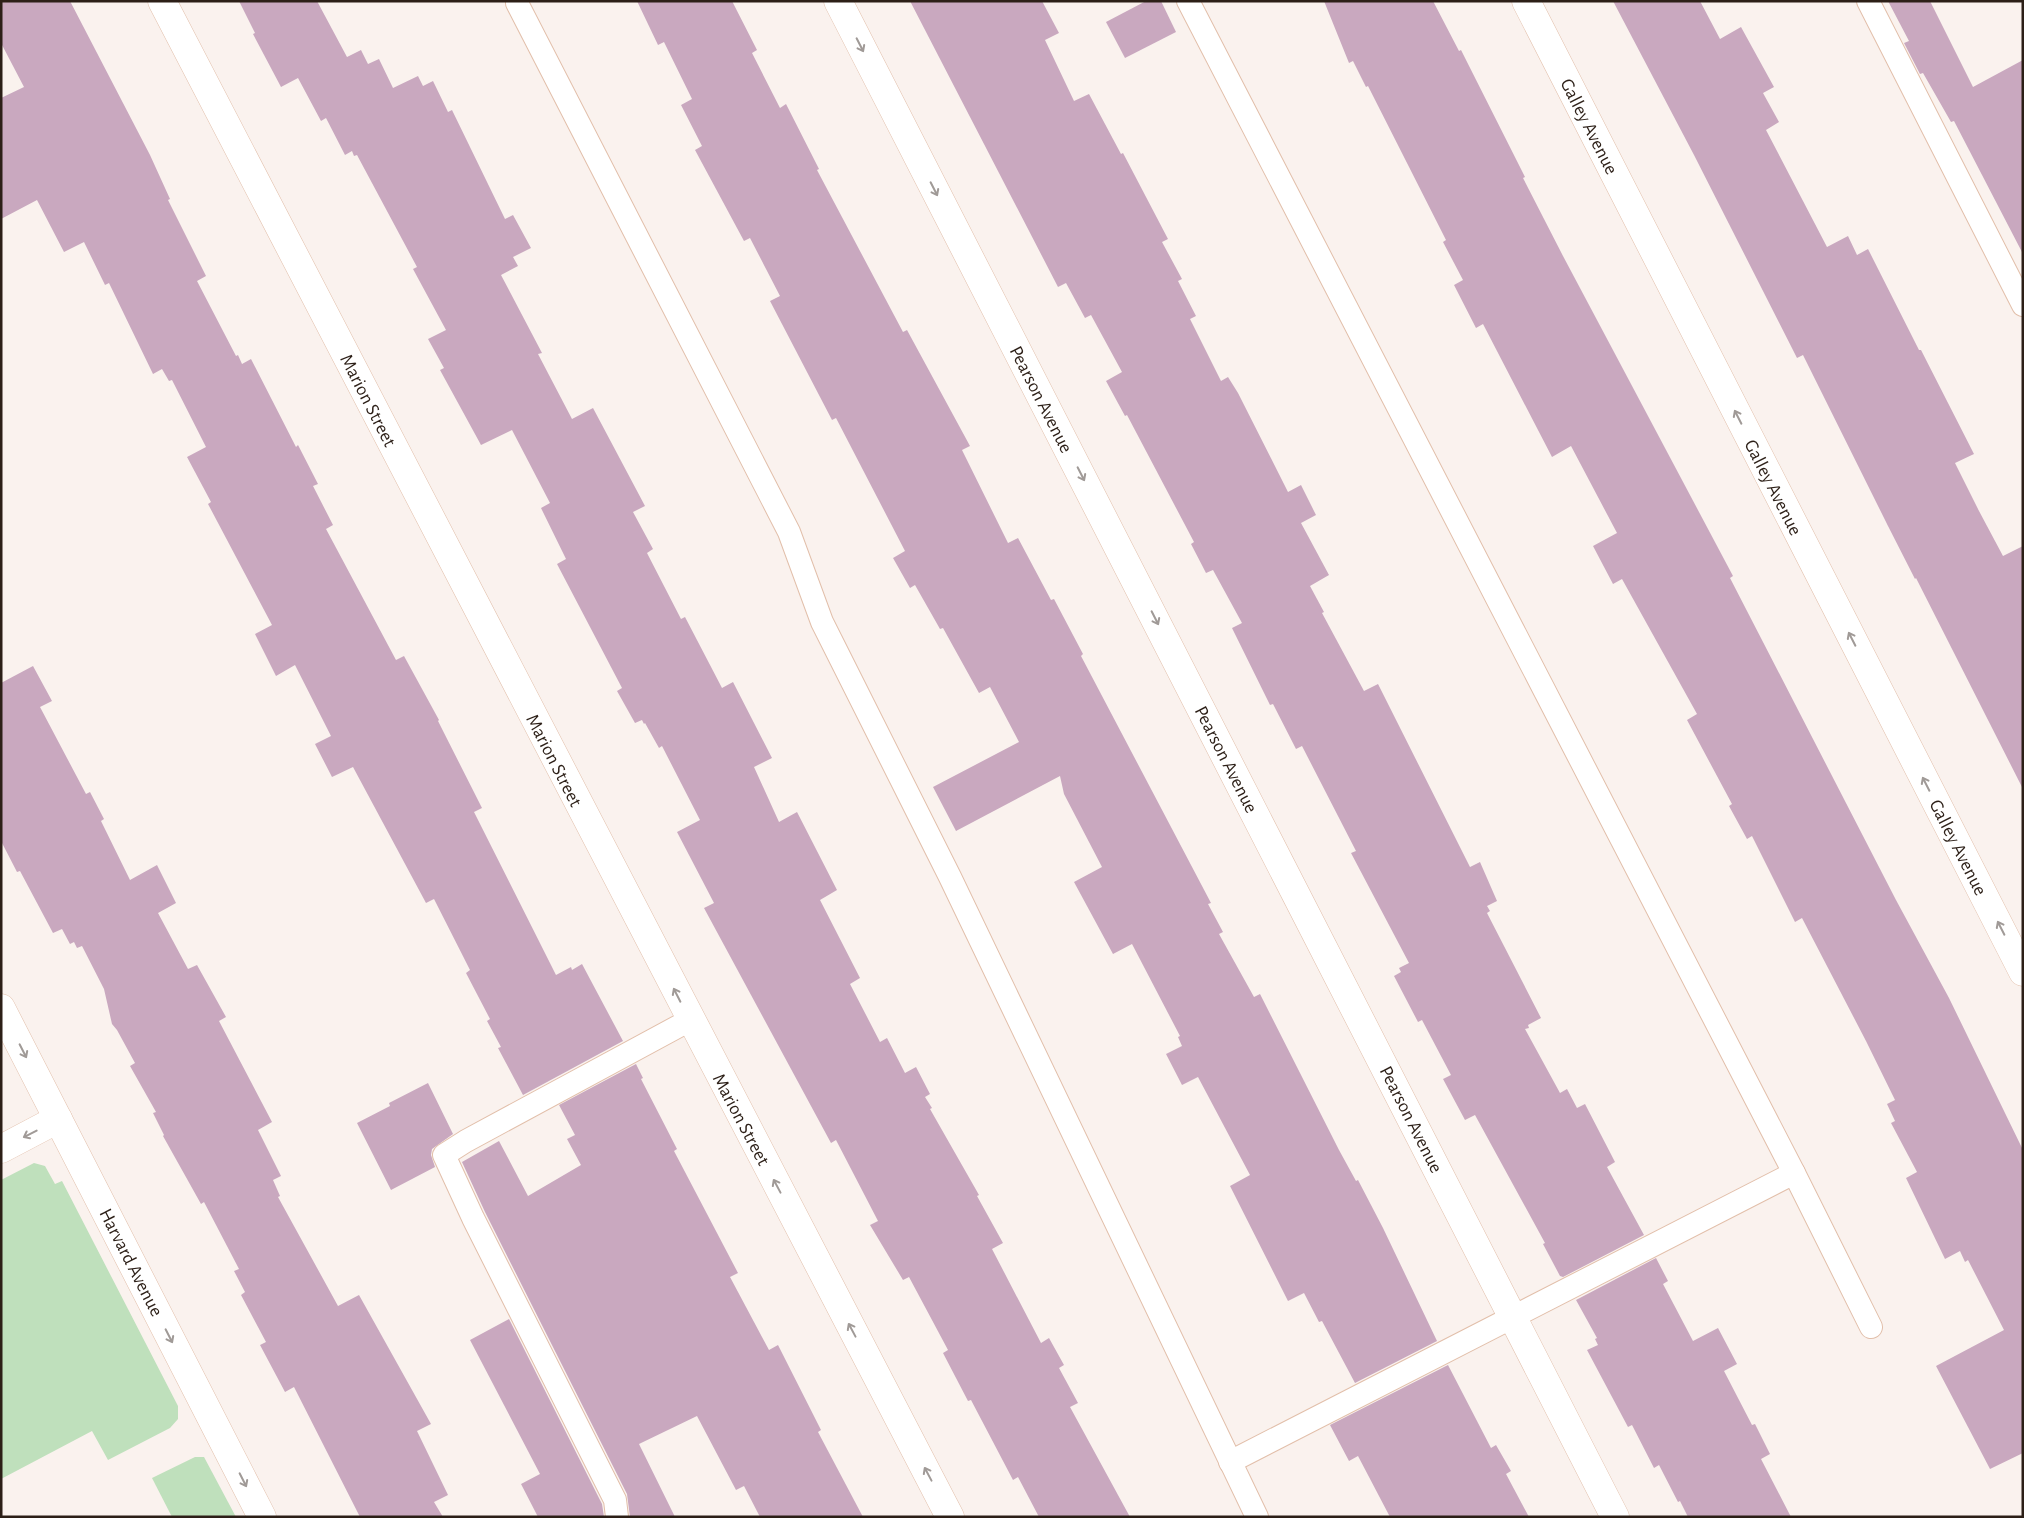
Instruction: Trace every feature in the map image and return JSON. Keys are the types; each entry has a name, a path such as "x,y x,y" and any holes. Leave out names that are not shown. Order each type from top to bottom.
{"street":[{"name":"Marion Street","path":"162,1 950,1517"},
{"name":"Pearson Avenue","path":"838,1 1514,1316 1615,1517"},
{"name":"Galley Avenue","path":"1526,1 2023,972"},
{"name":"Harvard Avenue","path":"1,1008 262,1517"},
{"path":"1,1148 58,1119"}],"lane":[{"path":"1188,1 1794,1173 1871,1327"},
{"path":"1868,1 2023,305"},
{"path":"517,4 789,532 822,622 954,886 1257,1517"},
{"path":"616,1517 615,1500 473,1218 444,1155 466,1141 690,1020"},
{"path":"1230,1462 1794,1173"}],"green space":[{"path":"34,1163 45,1166 55,1184 62,1181 178,1406 178,1419 170,1428 108,1460 92,1431 1,1479 1,1180"},
{"path":"195,1457 204,1457 236,1517 172,1517 152,1478"}],"building":[{"path":"1,1 70,1 150,155 170,199 168,200 206,276 197,281 236,356 238,355 242,364 251,359 296,447 298,445 318,484 313,486 333,525 326,529 396,660 404,656 439,720 482,808 474,812 556,975 571,967 572,970 582,964 623,1041 523,1095 498,1048 501,1047 487,1021 490,1019 466,973 470,970 434,899 426,903 353,767 332,777 315,744 331,736 295,665 276,676 255,634 272,625 208,504 211,502 187,457 206,447 172,380 169,381 162,369 153,374 109,283 105,285 84,242 64,252 37,200 1,219 1,98 24,87 1,43"},
{"path":"239,1 317,1 347,57 361,50 368,64 379,59 393,88 418,76 423,86 433,81 448,112 452,110 505,219 513,215 531,248 513,257 518,266 501,275 542,353 538,354 572,419 593,408 645,506 633,512 653,549 647,553 681,619 685,617 722,688 733,682 772,758 754,767 779,822 797,812 837,890 820,900 860,978 850,984 880,1042 887,1038 905,1073 916,1067 930,1094 925,1097 932,1108 930,1109 979,1195 977,1196 1003,1243 992,1249 1041,1343 1049,1338 1064,1365 1059,1368 1078,1403 1070,1407 1130,1517 1039,1517 1018,1477 1013,1480 971,1400 968,1401 943,1353 948,1350 909,1277 903,1280 870,1225 878,1221 836,1140 831,1143 704,908 714,903 677,832 700,820 662,746 659,748 642,720 635,723 617,691 622,688 557,564 566,559 541,508 550,503 512,430 481,445 440,370 444,368 428,339 446,330 413,269 417,267 357,155 354,156 352,151 345,155 326,118 321,121 298,78 281,87 253,34 255,33"},
{"path":"637,1 732,1 757,50 752,53 780,108 786,104 819,169 817,170 903,332 907,330 970,446 962,450 1008,543 1018,538 1051,600 1054,599 1083,654 1081,656 1211,903 1208,904 1223,932 1219,934 1254,997 1260,994 1339,1150 1356,1181 1358,1180 1383,1228 1437,1341 1355,1383 1322,1321 1319,1322 1304,1293 1288,1301 1230,1186 1250,1175 1198,1077 1182,1085 1166,1054 1182,1046 1178,1037 1180,1036 1132,944 1113,954 1074,882 1102,867 1064,794 1060,776 956,831 933,787 1019,742 990,687 979,693 943,628 940,629 915,585 910,588 893,558 905,551 836,418 832,420 770,301 780,296 750,238 744,241 695,150 702,146 681,105 692,99 664,42 658,45"},
{"path":"910,1 1042,1 1059,33 1045,40 1074,101 1089,94 1121,154 1123,153 1168,239 1162,242 1182,279 1178,281 1196,316 1190,319 1221,381 1228,377 1238,393 1288,492 1301,485 1316,515 1301,523 1329,575 1310,586 1324,612 1322,613 1364,691 1378,684 1470,867 1480,862 1497,901 1487,906 1490,911 1487,913 1541,1018 1528,1025 1529,1028 1525,1029 1560,1093 1567,1089 1577,1108 1585,1104 1615,1162 1607,1167 1644,1235 1563,1277 1560,1276 1543,1244 1545,1243 1475,1115 1465,1120 1443,1079 1451,1075 1422,1020 1418,1022 1394,976 1401,972 1399,968 1409,963 1351,853 1356,851 1302,746 1296,749 1273,704 1270,705 1232,628 1242,623 1213,570 1206,573 1191,544 1194,542 1127,415 1125,416 1106,381 1122,372 1091,315 1085,318 1066,283 1058,287"},
{"path":"1146,1 1161,1 1176,32 1125,58 1106,22"},
{"path":"1324,1 1433,1 1459,51 1461,50 1563,256 1733,576 1730,578 1896,900 1949,998 2023,1150 2023,1453 1990,1469 1936,1366 2004,1330 1968,1260 1965,1262 1960,1251 1945,1259 1906,1178 1917,1172 1891,1123 1895,1121 1887,1104 1895,1100 1866,1041 1802,918 1795,922 1752,836 1747,839 1729,806 1732,804 1687,720 1697,714 1622,579 1613,584 1593,546 1617,533 1571,446 1552,457 1483,324 1476,328 1454,285 1463,280 1443,242 1446,240 1368,86 1366,87 1353,61 1349,63"},
{"path":"1613,1 1700,1 1720,39 1741,27 1774,87 1763,93 1779,122 1766,130 1827,247 1848,236 1857,255 1868,249 1974,454 1955,463 1979,511 2003,556 2023,546 2023,789 1888,526 1803,355 1797,358"},
{"path":"1888,1 1930,1 1973,87 2023,60 2023,254 1954,121 1951,122 1923,73 1920,74 1904,43 1909,41"},
{"path":"33,666 52,701 40,707 86,794 90,792 104,819 101,821 130,880 157,865 176,903 158,913 188,969 197,965 226,1017 219,1021 272,1122 258,1130 281,1176 273,1180 280,1196 278,1197 338,1306 359,1295 431,1424 417,1431 448,1495 434,1502 443,1517 360,1517 294,1387 285,1392 260,1345 266,1342 241,1295 245,1292 234,1271 239,1269 204,1202 201,1204 163,1136 153,1113 156,1112 130,1066 135,1063 112,1024 104,989 82,946 77,948 74,942 70,944 62,929 53,933 20,871 17,872 1,841 1,683"},
{"path":"636,1064 643,1078 641,1079 677,1149 674,1151 738,1273 730,1277 769,1350 778,1345 821,1430 818,1432 863,1517 760,1517 744,1486 736,1490 697,1416 639,1444 675,1517 630,1517 627,1494 485,1212 462,1162 499,1141 528,1196 581,1165 567,1139 575,1135 559,1105"},
{"path":"428,1083 453,1134 432,1149 431,1155 435,1167 391,1190 357,1123 390,1106 389,1103"},
{"path":"1656,1258 1668,1281 1663,1284 1693,1341 1718,1328 1737,1364 1724,1371 1752,1425 1755,1424 1770,1454 1761,1459 1791,1517 1688,1517 1659,1465 1654,1468 1632,1425 1628,1427 1587,1350 1598,1345 1595,1339 1597,1338 1576,1300"},
{"path":"509,1319 602,1504 604,1517 538,1517 521,1484 540,1474 470,1340"},
{"path":"1448,1365 1491,1448 1496,1445 1511,1471 1506,1474 1529,1517 1390,1517 1358,1456 1349,1461 1330,1425"}]}
